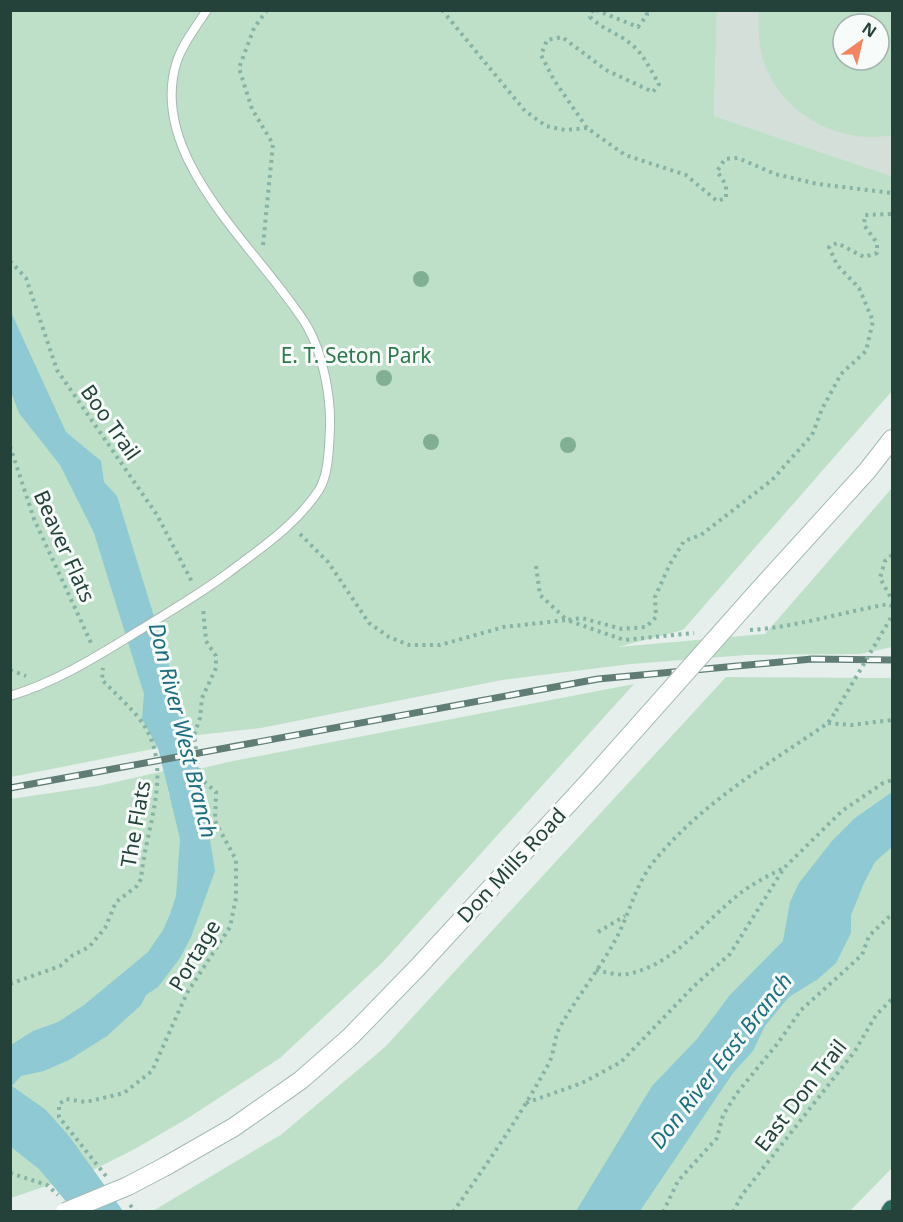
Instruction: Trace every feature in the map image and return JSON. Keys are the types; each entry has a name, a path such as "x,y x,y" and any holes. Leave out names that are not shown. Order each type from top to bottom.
{"main road":[{"name":"Don Mills Road","path":"62,1204 128,1186 166,1166 234,1126 301,1080 350,1037 418,967 592,778 867,471 892,439"}],"lane":[{"path":"10,696 55,679 100,655 199,595 290,525 320,488 329,451 330,413 322,369 308,327 199,183 179,134 172,97 177,62 186,42 207,10"}],"path":[{"path":"263,246 273,144 252,108 239,68 254,28 267,10"},
{"path":"442,10 525,111 546,126 565,130 587,128"},
{"path":"646,10 647,15 638,27 595,10 590,17 600,27 632,44 658,84 652,92 606,70 562,37 547,40 541,55 554,80 587,128 625,155 686,175 717,201 726,198 726,185 717,171 725,159 738,158 775,174 818,184 892,193"},
{"path":"290,525 328,562 369,623 389,637 409,645 440,645 504,627 582,618 622,629 646,627 656,617 655,597 669,566 684,541 701,535 739,508 772,480 812,435 822,409 841,374 866,351 873,321 859,288 837,265 829,247 837,243 864,257 877,253 877,243 864,225 865,215 892,214"},
{"name":"Boo Trail","path":"10,261 26,278 57,370 157,514 199,595"},
{"name":"Beaver Flats","path":"10,446 34,519 100,655"},
{"path":"892,555 885,561 879,578 892,600"},
{"path":"536,566 540,595 567,620 624,640 701,633"},
{"name":"Portage","path":"107,1177 59,1117 59,1104 66,1099 86,1102 124,1093 152,1071 187,993 230,927 236,898 236,860 215,821 216,792 200,778 197,765 194,735 201,715 202,703 216,668 216,656 206,641 203,608 199,595"},
{"path":"747,630 785,627 832,614 889,604 892,606"},
{"path":"453,1212 525,1103 555,1052 559,1028 619,933 633,896 653,862 682,830 715,800 828,723 892,616"},
{"name":"The Flats","path":"10,984 60,966 99,938 116,902 137,886 141,879 159,766 154,746 139,719 102,680 103,667 100,655"},
{"path":"828,723 851,725 892,720"},
{"path":"525,1103 582,1083 621,1062 730,954 784,868 842,811 883,783 892,780"},
{"path":"596,970 625,975 651,967 678,950 735,897 761,878 784,868"},
{"path":"663,1212 678,1181 717,1138 723,1115 737,1093 778,1043 801,1010 862,956 869,936 892,914"},
{"path":"598,932 626,916"},
{"name":"East Don Trail","path":"733,1212 742,1195 855,1051 876,1015 892,999"},
{"path":"11,1173 47,1185 62,1204"},
{"path":"129,1203 136,1212"}],"shaded area":[{"path":"717,11 892,11 892,176 714,116"}],"green space":[{"name":"E. T. Seton Park","path":"10,11 717,11 714,116 892,176 892,391 683,630 618,647 765,634 892,488 892,647 860,654 746,655 631,664 502,680 261,728 189,736 158,748 11,777"},
{"path":"759,11 892,11 892,135 854,136 818,124 802,114 776,87 764,63 759,33"},
{"path":"726,677 892,678 892,1168 850,1211 151,1212 282,1134 385,1047"},
{"path":"634,684 383,962 280,1058 185,1120 133,1150 93,1170 11,1198 10,799 98,786 164,771 169,796 202,787 199,769 228,762"}],"water":[{"name":"Don River West Branch","path":"10,310 66,432 101,461 104,482 117,496 199,769 215,871 191,937 180,958 158,987 146,995 141,1005 107,1036 69,1060 44,1071 21,1076 12,1086 46,1110 69,1136 123,1211 74,1211 39,1169 11,1147 11,1045 33,1031 58,1022 84,1005 148,952 163,930 176,896 180,839 158,748 142,719 144,694 94,533 60,465 19,413 11,392"},
{"name":"Don River East Branch","path":"892,792 892,847 875,862 864,883 851,915 851,933 836,963 818,979 789,997 765,1026 753,1051 733,1073 640,1211 576,1211 652,1086 697,1039 729,996 783,941 790,902 799,883 832,841 855,818"}],"railway":[{"path":"10,788 598,679 812,659 892,660"}]}
